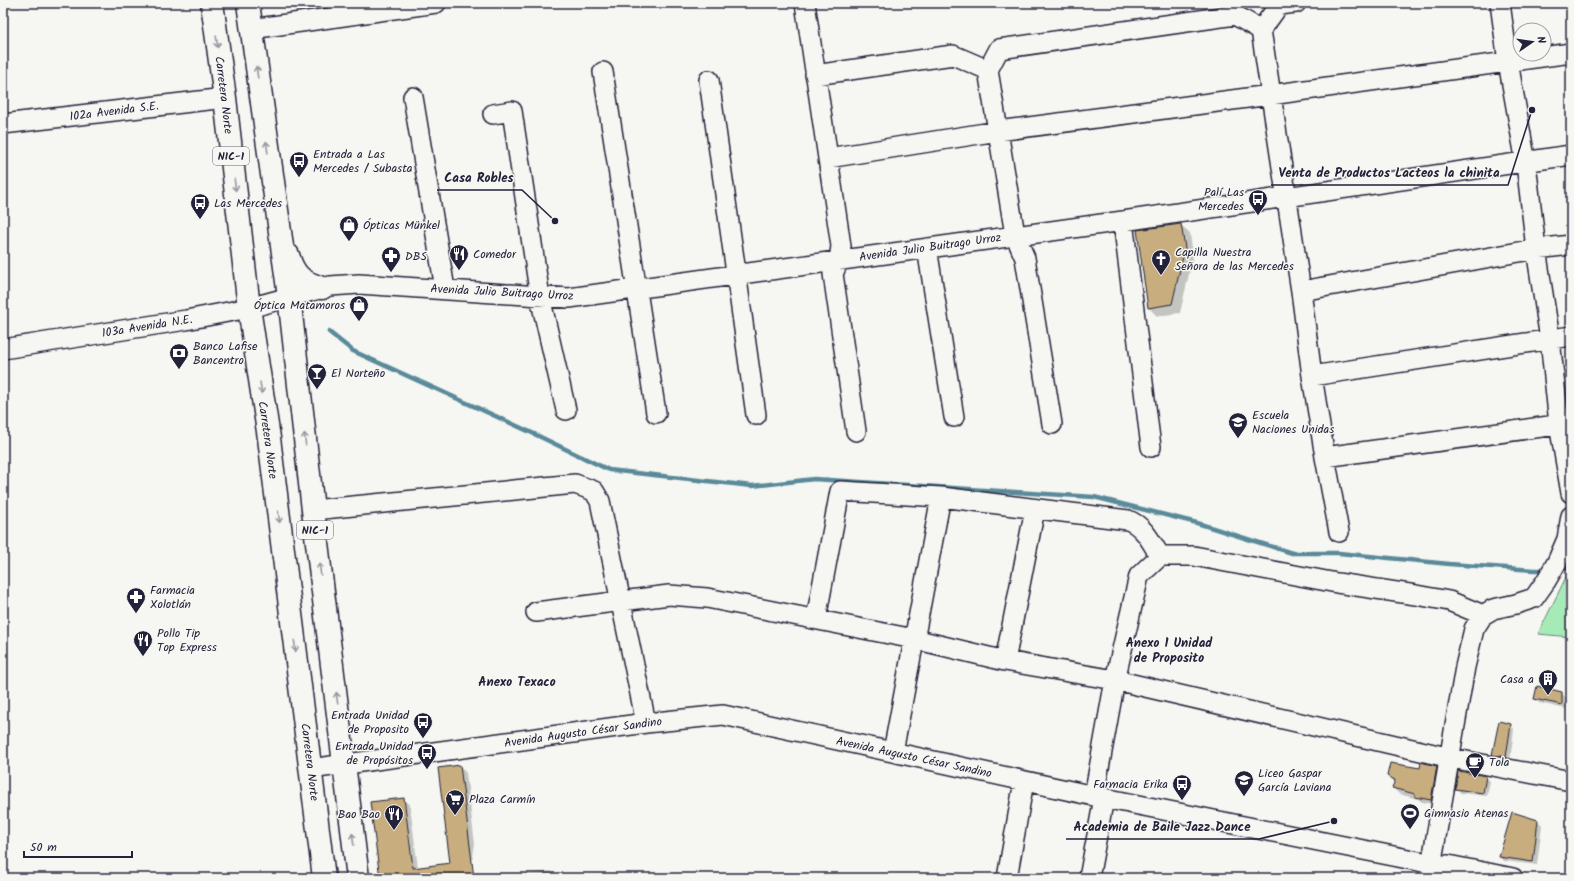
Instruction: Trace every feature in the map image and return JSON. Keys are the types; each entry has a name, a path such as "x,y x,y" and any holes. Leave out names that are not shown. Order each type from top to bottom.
{"highway":[{"name":"Carretera Norte","path":"212,3 225,98 249,308 269,438 324,878"},
{"name":"NIC-1","path":"248,3 289,296 313,510 358,878"},
{"path":"278,222 288,257 294,271 303,280 322,288"}],"street":[{"path":"251,29 416,4 436,3"},
{"path":"805,3 841,246 839,260 832,274 856,431"},
{"path":"1296,3 1279,5 1261,30 1301,291 1312,376 1339,532"},
{"path":"1500,3 1508,62 1526,163 1536,249 1565,423 1571,493"},
{"path":"1052,424 1025,258 1015,235 988,70 999,49 1235,15 1261,30"},
{"path":"828,158 998,131 1571,53"},
{"path":"815,75 953,54 988,70"},
{"path":"603,72 656,413"},
{"path":"709,80 756,415"},
{"path":"413,97 445,289"},
{"name":"102a Avenida S.E.","path":"3,124 225,98"},
{"path":"493,114 512,111 540,297 566,410"},
{"name":"Avenida Julio Buitrago Urroz","path":"289,296 330,286 359,284 569,298 1123,221 1286,196 1526,163 1571,155"},
{"path":"1123,221 1151,447"},
{"path":"1301,291 1536,249 1571,245"},
{"path":"928,248 954,417"},
{"name":"103a Avenida N.E.","path":"3,349 186,320 249,308 289,296"},
{"path":"1312,376 1571,336"},
{"path":"1325,457 1565,423"},
{"path":"313,510 575,484 594,490 600,501 622,600 646,723"},
{"path":"816,619 840,491 941,497 1128,520 1136,523 1146,534 1160,556"},
{"path":"893,752 941,497"},
{"path":"1005,661 1035,509"},
{"path":"1431,871 1466,667 1474,629 1483,615 1493,609 1534,598 1557,562 1567,539 1571,516"},
{"path":"1089,878 1115,680 1139,576 1160,556 1194,556 1337,583 1449,601 1483,615"},
{"path":"536,612 669,595 707,598 914,639 1005,661 1115,680 1451,758 1571,781"},
{"name":"Avenida Augusto César Sandino","path":"310,769 646,723 723,715 1431,871 1448,865 1513,878"},
{"path":"1007,878 1024,781"}],"green space":[{"path":"1568,573 1571,573 1571,637 1538,634"}],"building":[{"name":"Capilla Nuestra Señora de las Mercedes","path":"1181,224 1185,248 1172,304 1148,308 1137,230"},
{"name":"Casa a","path":"1537,686 1562,692 1562,705 1534,699"},
{"path":"1499,721 1511,724 1506,757 1492,755"},
{"path":"1421,762 1437,766 1431,800 1415,797 1415,794 1392,788 1395,780 1387,776 1390,763 1420,768"},
{"path":"460,765 474,878 380,878 370,802 404,798 413,868 450,863 438,768"},
{"name":"Tola","path":"1458,771 1486,776 1483,793 1455,789"},
{"path":"1512,812 1538,820 1533,862 1499,857"}],"waterway":[{"path":"329,332 353,351 528,431 609,470 752,486 814,479 1094,497 1197,523 1292,553 1339,553 1449,564 1546,570"},
{"path":"1559,569 1571,568"}],"place":[{"name":"Venta de Productos Lacteos la chinita","path":"1532,110"},
{"name":"Entrada a Las Mercedes / Subasta","path":"299,178"},
{"name":"Palí Las Mercedes","path":"1258,216"},
{"name":"Las Mercedes","path":"200,220"},
{"name":"Casa Robles","path":"555,221"},
{"name":"Ópticas Münkel","path":"349,242"},
{"name":"Comedor","path":"459,271"},
{"name":"DBS","path":"391,273"},
{"name":"Capilla Nuestra Señora de las Mercedes","path":"1161,276"},
{"name":"Óptica Matamoros","path":"359,322"},
{"name":"Banco Lafise Bancentro","path":"179,370"},
{"name":"El Norteño","path":"317,390"},
{"name":"Escuela Naciones Unidas","path":"1238,439"},
{"name":"Farmacia Xolotlán","path":"136,614"},
{"name":"Pollo Tip Top Express","path":"143,657"},
{"name":"Casa a","path":"1548,696"},
{"name":"Entrada Unidad de Proposito","path":"423,739"},
{"name":"Entrada Unidad de Propósitos","path":"427,770"},
{"name":"Tola","path":"1475,779"},
{"name":"Liceo Gaspar García Laviana","path":"1244,797"},
{"name":"Farmacia Erika","path":"1182,801"},
{"name":"Plaza Carmín","path":"455,816"},
{"name":"Academia de Baile Jazz Dance","path":"1334,821"},
{"name":"Gimnasio Atenas","path":"1410,830"},
{"name":"Bao Bao","path":"394,831"}],"district":[{"name":"Anexo 1 Unidad de Proposito","path":"1169,650"},
{"name":"Anexo Texaco","path":"517,681"}]}
